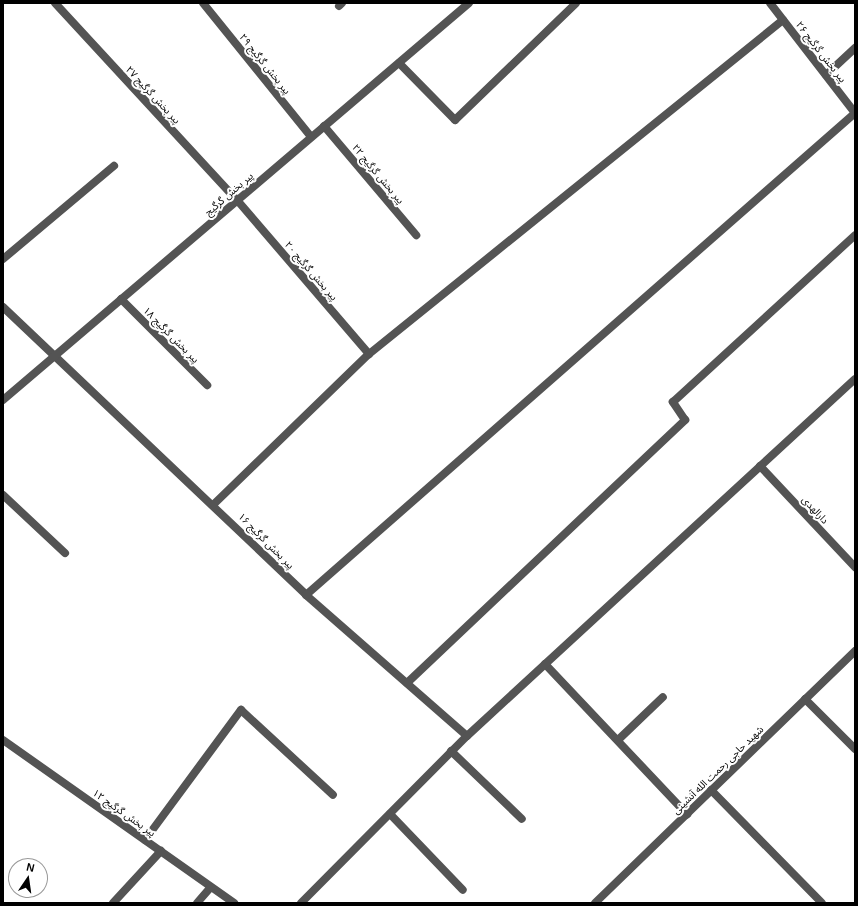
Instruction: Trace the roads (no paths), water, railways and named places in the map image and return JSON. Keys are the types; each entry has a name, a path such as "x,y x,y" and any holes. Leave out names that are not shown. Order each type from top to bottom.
{"street":[{"name":"پیر بخش گرگیج ۲۷","path":"55,3 237,200"},
{"name":"پیر بخش گرگیج ۲۹","path":"203,3 311,137"},
{"name":"پیر بخش گرگیج","path":"3,400 469,3"},
{"path":"399,63 455,120 576,3"},
{"name":"پیر بخش گرگیج ۲۶","path":"770,3 855,113"},
{"path":"214,504 369,354 783,20"},
{"path":"826,75 855,48"},
{"path":"306,595 855,113"},
{"name":"پیر بخش گرگیج ۲۲","path":"324,126 416,235"},
{"path":"3,259 114,166"},
{"name":"پیر بخش گرگیج ۲۰","path":"237,200 369,354"},
{"path":"407,683 685,420 673,402 855,235"},
{"name":"پیر بخش گرگیج ۱۸","path":"120,299 207,385"},
{"name":"پیر بخش گرگیج ۱۶","path":"3,307 52,358 214,504 306,595 467,736"},
{"path":"301,903 467,736 855,379"},
{"name":"دارالهدی","path":"760,466 855,567"},
{"path":"3,495 65,553"},
{"name":"شهید حاجی رحمت الله آنشینی","path":"595,903 855,651"},
{"path":"546,664 687,814"},
{"path":"618,740 663,696"},
{"path":"805,699 855,749"},
{"path":"145,840 241,710 333,795"},
{"name":"پیر بخش گرگیج ۱۲","path":"3,740 234,903"},
{"path":"451,752 522,819"},
{"path":"711,790 822,903"},
{"path":"390,814 463,890"},
{"path":"113,903 161,851"},
{"path":"197,903 211,887"}]}
